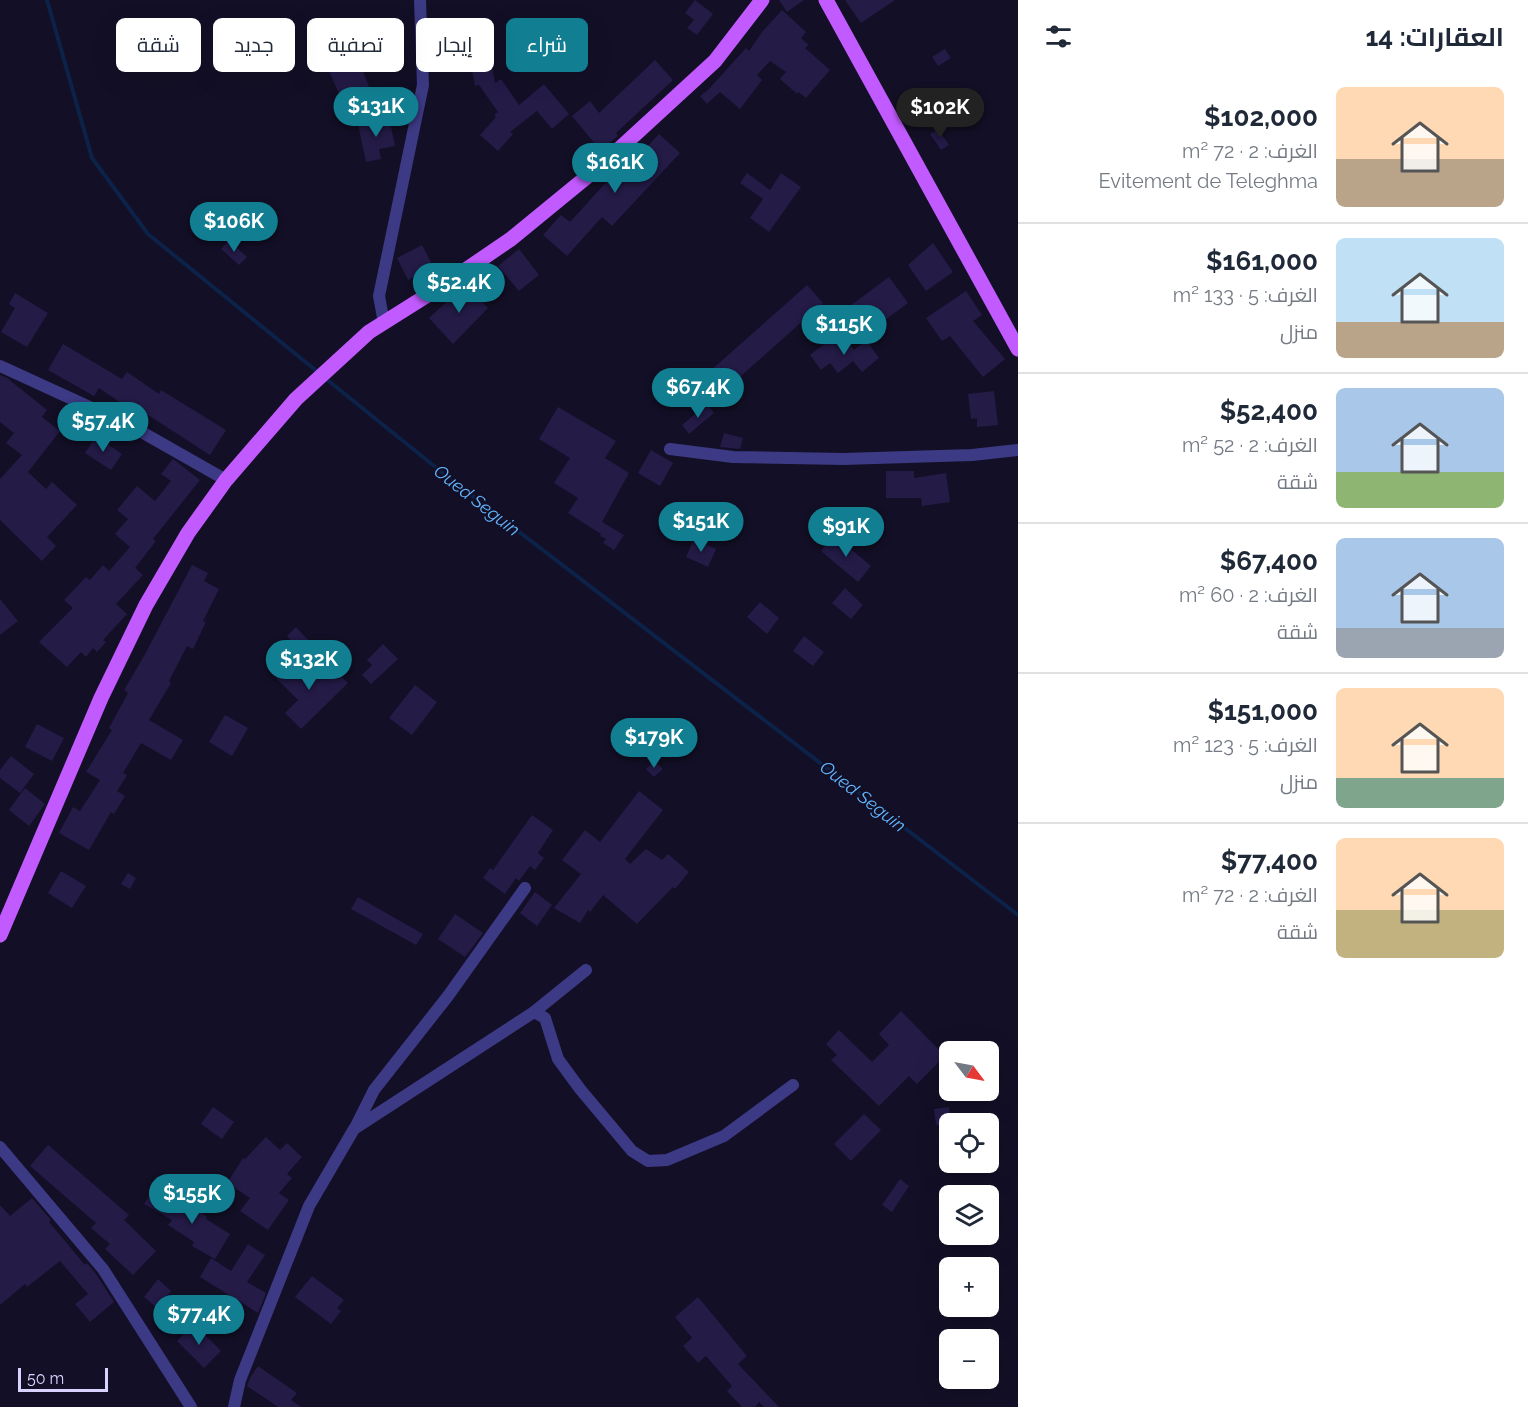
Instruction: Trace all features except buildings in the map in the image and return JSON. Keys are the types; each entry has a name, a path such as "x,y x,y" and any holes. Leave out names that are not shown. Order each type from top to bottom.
{"main road":[{"path":"0,935 102,698 146,605 188,533 226,480 296,399 369,332 511,239 605,162 715,61 762,0"},
{"path":"826,0 1018,349"}],"street":[{"path":"384,323 380,296 423,85 420,0"},
{"path":"0,366 131,426 226,480"},
{"path":"670,449 733,457 843,459 972,455 1018,450"},
{"path":"234,1407 240,1380 309,1206 374,1090 448,996 525,888"},
{"path":"354,1129 534,1012 586,970"},
{"path":"534,1012 545,1018 558,1059 580,1089 632,1151 648,1161 667,1160 724,1136 793,1085"},
{"path":"0,1147 103,1269 191,1407"}],"waterway":[{"name":"Oued Seguin","path":"47,0 92,158 148,234 319,373"},
{"name":"Oued Seguin","path":"325,378 444,474 1018,915"}]}
